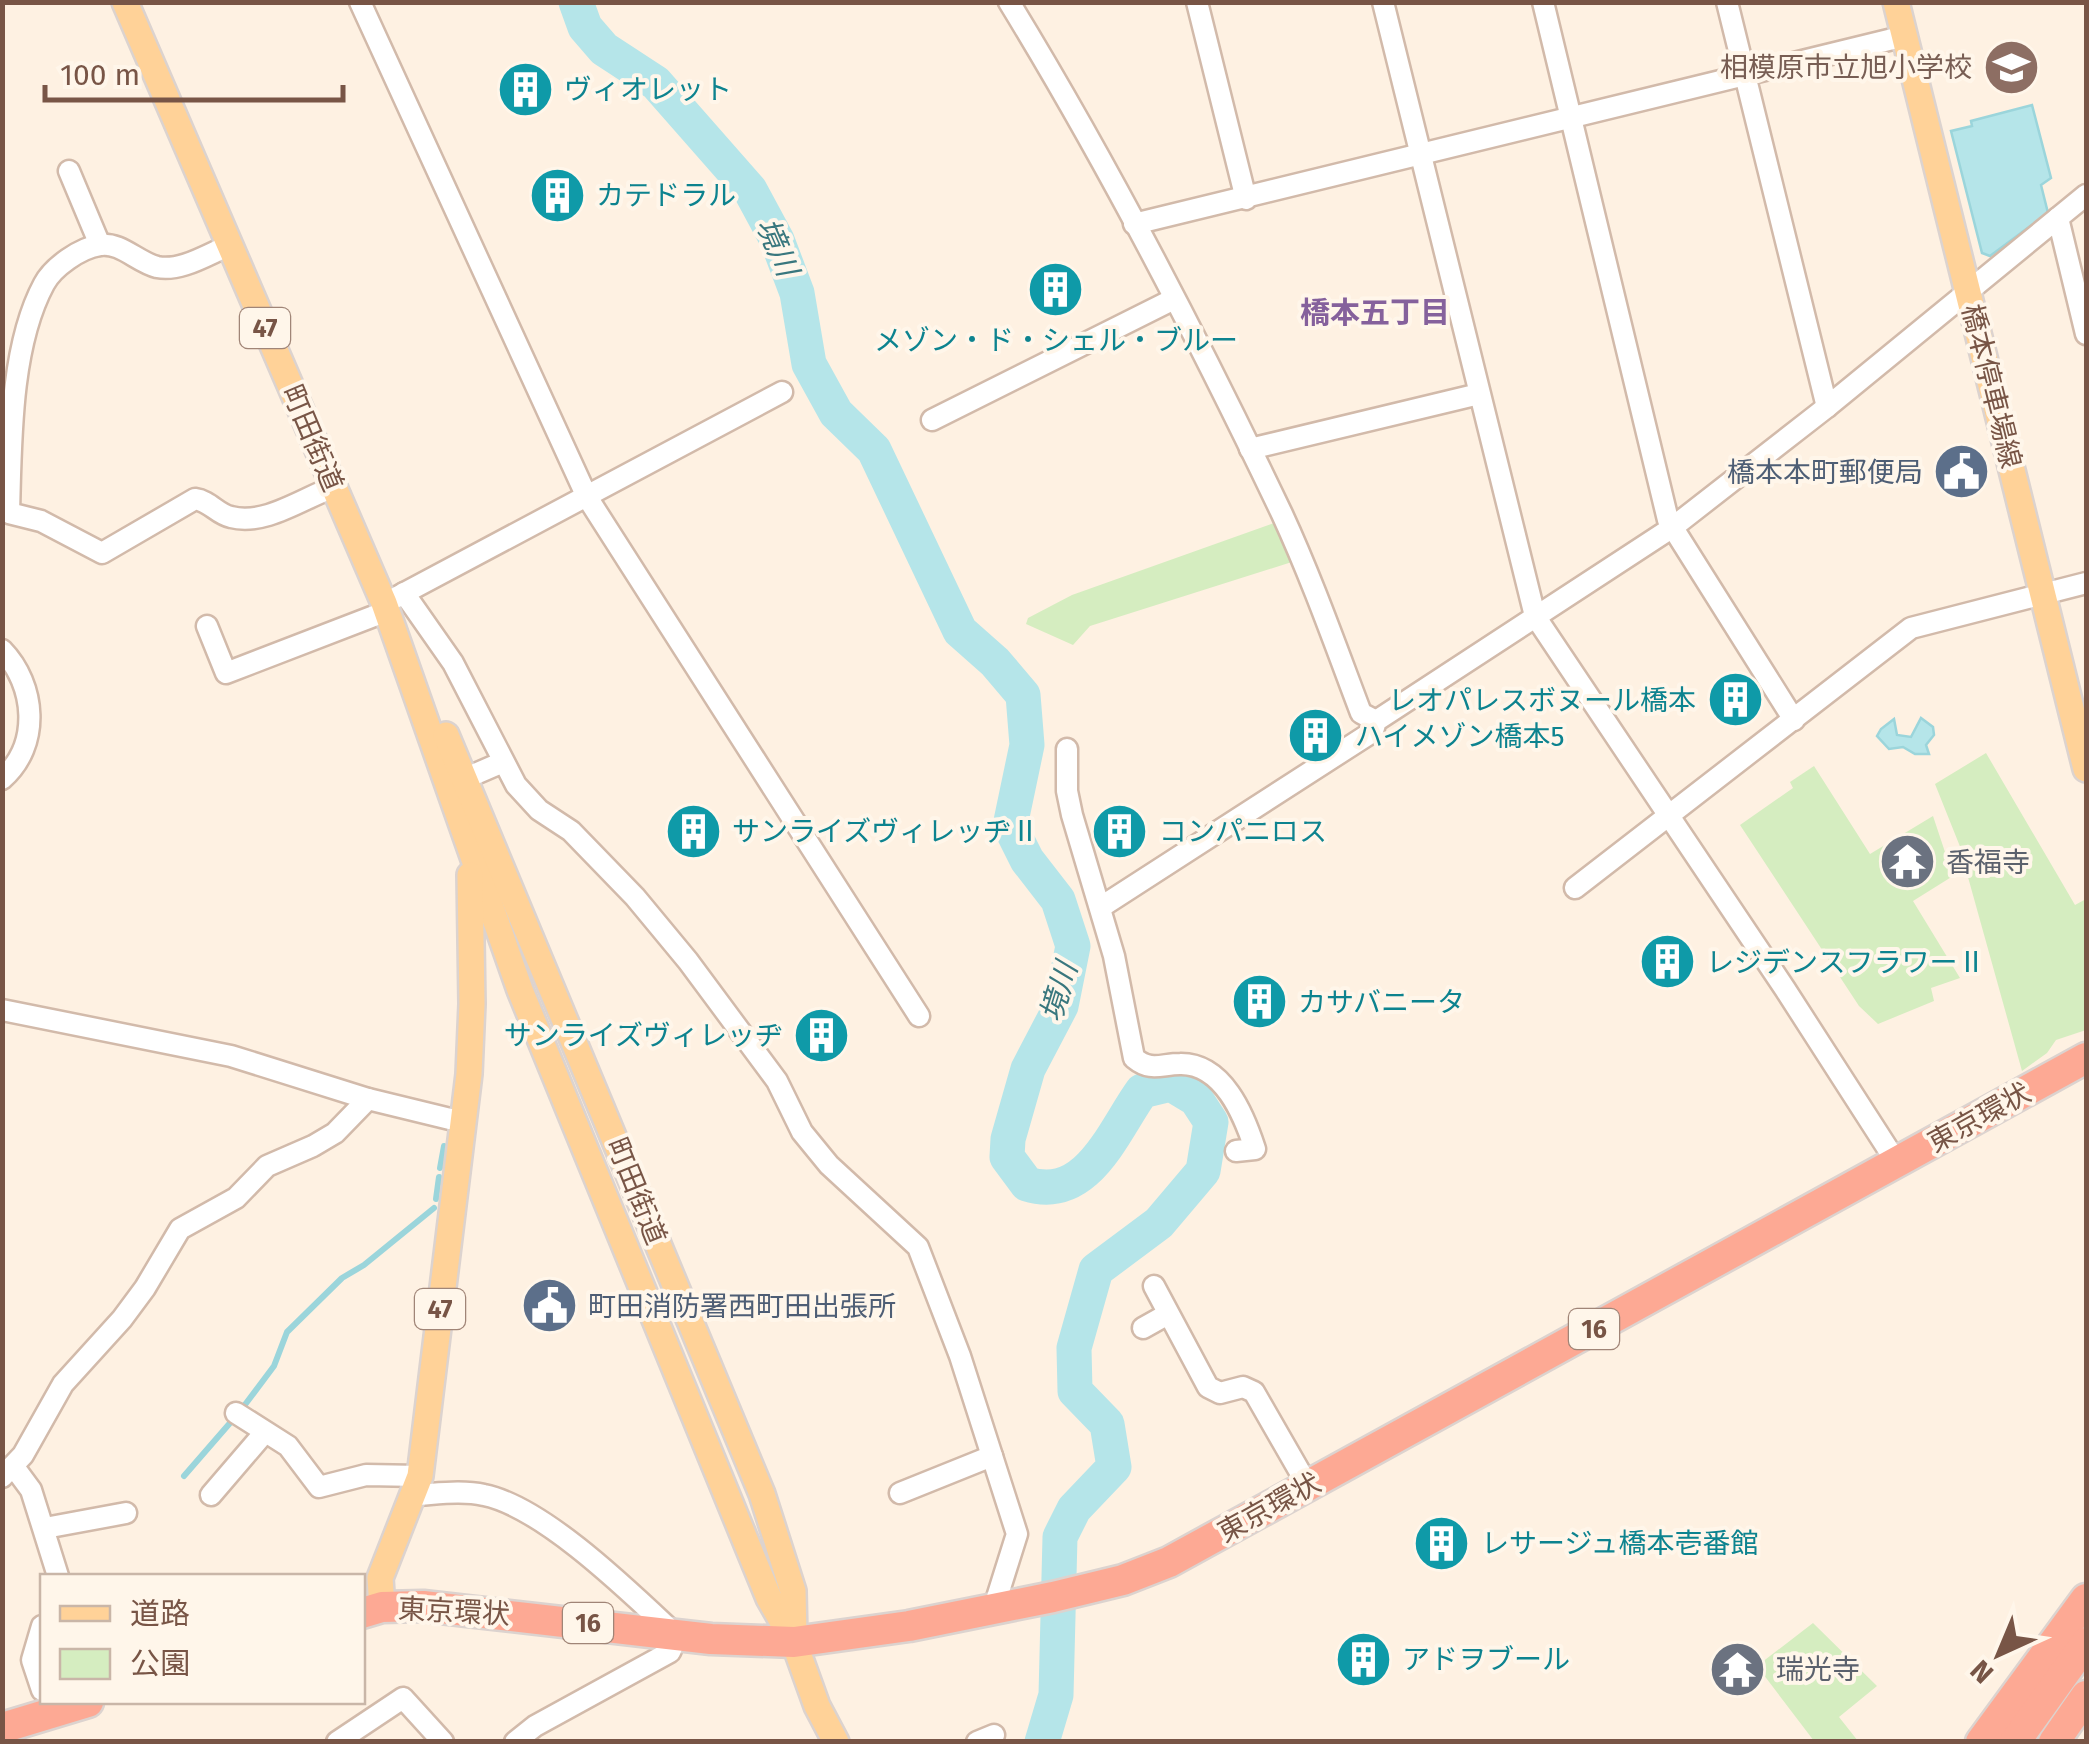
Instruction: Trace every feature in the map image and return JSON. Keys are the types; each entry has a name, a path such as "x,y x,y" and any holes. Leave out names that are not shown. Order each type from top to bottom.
{"highway":[{"name":"東京環状","path":"372,1610 423,1606 677,1636 794,1642 909,1626 1096,1587 1170,1562 2086,1058"},
{"path":"1981,1742 2086,1598"},
{"path":"2015,1742 2086,1643"},
{"path":"2055,1742 2086,1696"},
{"path":"2,1728 41,1704"},
{"path":"2055,1742 2086,1706"}],"main road":[{"name":"町田街道","path":"125,2 334,487 392,602 404,653 476,838 553,987 762,1494 793,1590 794,1642"},
{"name":"橋本停車場線","path":"1896,2 2086,769"},
{"name":"町田街道","path":"404,653 466,778 476,838"},
{"name":"47","path":"372,1610 380,1578 417,1486 463,1118 472,1004 489,958 501,886 476,838"},
{"name":"47","path":"476,838 489,958"},
{"name":"町田街道","path":"489,958 520,990 769,1598 794,1642 817,1706 836,1742"},
{"path":"489,958 538,976 553,987"},
{"path":"472,1004 490,983 510,984 520,990"},
{"path":"648,1302 678,1290"}],"street":[{"path":"360,2 587,497 919,1016"},
{"path":"1009,2 1068,98 1174,299 1287,527 1362,713 1376,721"},
{"path":"1197,2 1246,199"},
{"path":"1383,2 1535,616 1785,989 1896,1163"},
{"path":"1543,2 1673,527 1794,720"},
{"path":"1726,2 1826,407"},
{"path":"1134,224 1904,36"},
{"path":"70,171 100,245"},
{"path":"1101,907 1374,731 1376,721 1673,527 2086,195"},
{"path":"2058,218 2086,334"},
{"path":"230,245 170,268 155,266 114,246 100,245 63,263 45,281 28,327 16,395 9,513 42,520 102,553 196,499 204,500 220,513 245,519 267,515 334,487"},
{"path":"932,420 1174,299"},
{"path":"206,640 226,673 392,602 782,392"},
{"path":"1250,449 1479,394"},
{"path":"1575,888 1910,628 2086,583"},
{"path":"392,602 453,663 523,793 604,862 688,961 776,1082 802,1132 829,1165 918,1247 960,1356 1018,1534 994,1607"},
{"path":"2,650 27,685 30,713 24,747 2,780"},
{"path":"1068,749 1069,803 1101,907 1134,1058 1143,1066 1154,1068 1182,1063 1216,1078 1232,1095 1246,1120 1255,1149 1236,1151"},
{"path":"466,778 503,762"},
{"path":"2,1010 231,1056 368,1099 450,1119 463,1118"},
{"path":"57,1574 31,1490 8,1472 64,1384 122,1319 180,1229 236,1198 267,1166 335,1133 368,1099"},
{"path":"1154,1286 1208,1387 1220,1394 1243,1386 1254,1392 1308,1486"},
{"path":"1143,1328 1168,1314"},
{"path":"236,1412 288,1446 319,1487 366,1475 485,1495 522,1511 592,1560 677,1636 670,1652 535,1726 515,1742"},
{"path":"210,1495 266,1432"},
{"path":"900,1493 992,1456"},
{"path":"45,1528 126,1513"},
{"path":"40,1633 32,1660 40,1683"},
{"path":"337,1742 403,1698 443,1742"}],"green space":[{"path":"1274,523 1280,527 1295,561 1090,626 1073,645 1026,624 1028,618 1072,595"},
{"path":"1986,753 2075,905 2086,899 2086,1030 2056,1040 2047,1053 2022,1071 1966,870 1969,869 1935,784"},
{"path":"1814,766 1870,854 1933,816 1953,876 1913,901 1960,978 1931,988 1934,1001 1878,1024 1859,1006 1740,825 1793,788 1790,782"},
{"path":"1813,1623 1877,1686 1839,1717 1858,1741 1814,1741 1757,1666"}],"water":[{"path":"2032,105 2051,178 2041,185 2048,213 1990,256 1982,253 1951,131 1972,126 1971,121"},
{"path":"1921,718 1933,727 1934,735 1926,745 1929,754 1915,754 1903,747 1889,749 1877,736 1894,719 1897,735 1911,737"}],"waterway":[{"name":"境川","path":"576,2 585,27 604,49 656,83 750,190 777,240 797,293 809,364 836,413 874,450 960,631 995,662 1023,695 1027,745 1010,826 1027,860 1058,900 1073,946 1061,1006 1028,1069 1008,1139 1007,1157 1027,1184 1048,1187 1067,1183 1096,1160 1142,1091 1171,1084 1196,1099 1211,1122 1203,1171 1159,1223 1096,1270 1074,1348 1075,1391 1107,1424 1114,1467 1074,1509 1060,1537 1056,1695 1042,1742"},
{"path":"440,1168 444,1146"},
{"path":"436,1199 439,1177"},
{"path":"244,1406 274,1366 287,1332 342,1278 434,1208"},
{"path":"184,1476 230,1423"}],"place":[{"name":"相模原市立旭小学校","path":"2011,67"},
{"name":"ヴィオレット","path":"525,89"},
{"name":"カテドラル","path":"557,195"},
{"name":"メゾン・ド・シェル・ブルー","path":"1056,289"},
{"name":"橋本本町郵便局","path":"1962,472"},
{"name":"レオパレスボヌール橋本","path":"1735,700"},
{"name":"ハイメゾン橋本5","path":"1316,736"},
{"name":"サンライズヴィレッヂⅡ","path":"693,831"},
{"name":"コンパニロス","path":"1120,831"},
{"name":"香福寺","path":"1907,862"},
{"name":"レジデンスフラワーⅡ","path":"1667,962"},
{"name":"カサバニータ","path":"1259,1002"},
{"name":"サンライズヴィレッヂ","path":"822,1035"},
{"name":"町田消防署西町田出張所","path":"549,1306"},
{"name":"レサージュ橋本壱番館","path":"1442,1543"},
{"name":"アドヲブール","path":"1363,1659"},
{"name":"瑞光寺","path":"1737,1669"}],"district":[{"name":"橋本五丁目","path":"1375,313"}]}
